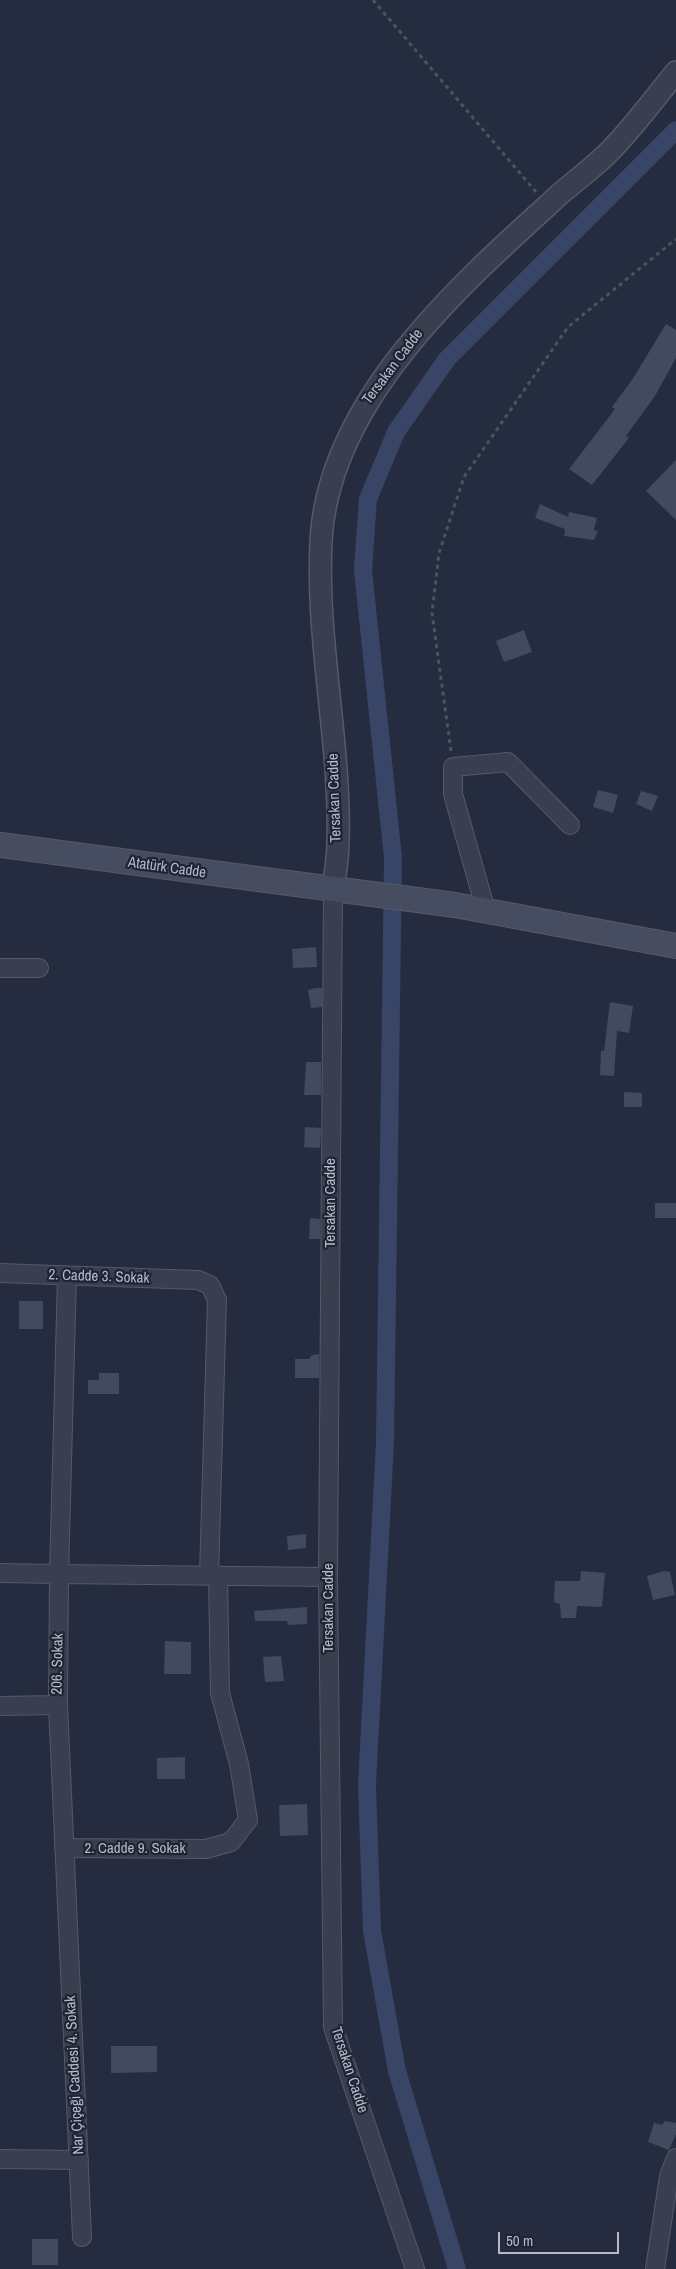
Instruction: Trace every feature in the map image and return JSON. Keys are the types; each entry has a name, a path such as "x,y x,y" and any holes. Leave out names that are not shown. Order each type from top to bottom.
{"main road":[{"name":"Atatürk Cadde","path":"0,845 455,905 676,946"}],"street":[{"name":"Tersakan Cadde","path":"415,2269 333,2027 328,1577 333,890 338,844 337,786 320,616 321,540 330,482 363,407 435,312 547,205 608,153 676,72"},
{"path":"486,911 453,794 453,767 508,762 570,825"},
{"path":"0,968 39,968"},
{"name":"2. Cadde 3. Sokak","path":"0,1273 198,1280 210,1285 217,1300 213,1575"},
{"name":"206. Sokak","path":"67,1276 58,1705 67,1913"},
{"path":"0,1574 328,1577"},
{"name":"2. Cadde 9. Sokak","path":"64,1848 206,1850 231,1842 248,1820 239,1764 220,1693 213,1575"},
{"path":"0,1706 58,1705"},
{"name":"Nar Çiçeği Caddesi 4. Sokak","path":"67,1913 82,2237"},
{"path":"655,2269 669,2176 676,2158"},
{"path":"0,2159 79,2160"}],"path":[{"path":"373,0 547,205"},
{"path":"453,767 432,613 439,553 464,477 568,327 676,240"}],"building":[{"path":"666,324 676,330 676,358 655,396 626,436 629,438 592,485 569,469 615,409 612,407 632,380"},
{"path":"676,460 676,520 646,491"},
{"path":"540,504 568,517 569,512 597,518 594,530 598,531 594,540 564,536 565,529 535,518"},
{"path":"524,630 532,652 504,662 496,641"},
{"path":"598,790 618,795 613,813 593,807"},
{"path":"641,791 658,796 652,811 636,804"},
{"path":"316,947 317,967 293,968 292,949"},
{"path":"322,988 322,1007 311,1008 308,990"},
{"path":"610,1002 633,1006 629,1033 617,1031 614,1076 600,1075 601,1051 604,1051"},
{"path":"306,1062 321,1062 321,1095 304,1095"},
{"path":"624,1092 642,1093 642,1107 624,1107"},
{"path":"305,1127 321,1128 320,1148 304,1147"},
{"path":"655,1203 676,1203 676,1218 655,1218"},
{"path":"310,1218 320,1219 320,1239 309,1239"},
{"path":"19,1301 43,1301 43,1329 19,1329"},
{"path":"319,1354 319,1378 295,1378 295,1359 309,1359 312,1355"},
{"path":"99,1373 119,1373 119,1394 88,1394 88,1380 99,1380"},
{"path":"306,1534 306,1548 288,1550 287,1536"},
{"path":"581,1571 605,1573 602,1607 577,1606 576,1618 561,1618 560,1604 554,1602 555,1581 580,1581"},
{"path":"664,1571 670,1572 675,1595 653,1600 647,1576"},
{"path":"307,1607 307,1624 288,1625 287,1621 255,1621 254,1611"},
{"path":"165,1641 191,1642 191,1674 164,1674"},
{"path":"281,1656 284,1681 265,1682 263,1657"},
{"path":"185,1757 185,1779 157,1779 157,1758"},
{"path":"307,1804 308,1835 280,1836 279,1805"},
{"path":"111,2046 157,2046 157,2072 111,2073"},
{"path":"665,2121 676,2123 676,2134 669,2150 648,2142 654,2123 662,2125"},
{"path":"32,2239 58,2239 58,2265 32,2265"}],"waterway":[{"path":"457,2269 397,2071 372,1931 367,1785 385,1442 393,858 363,570 368,499 396,432 447,359 676,130"}]}
